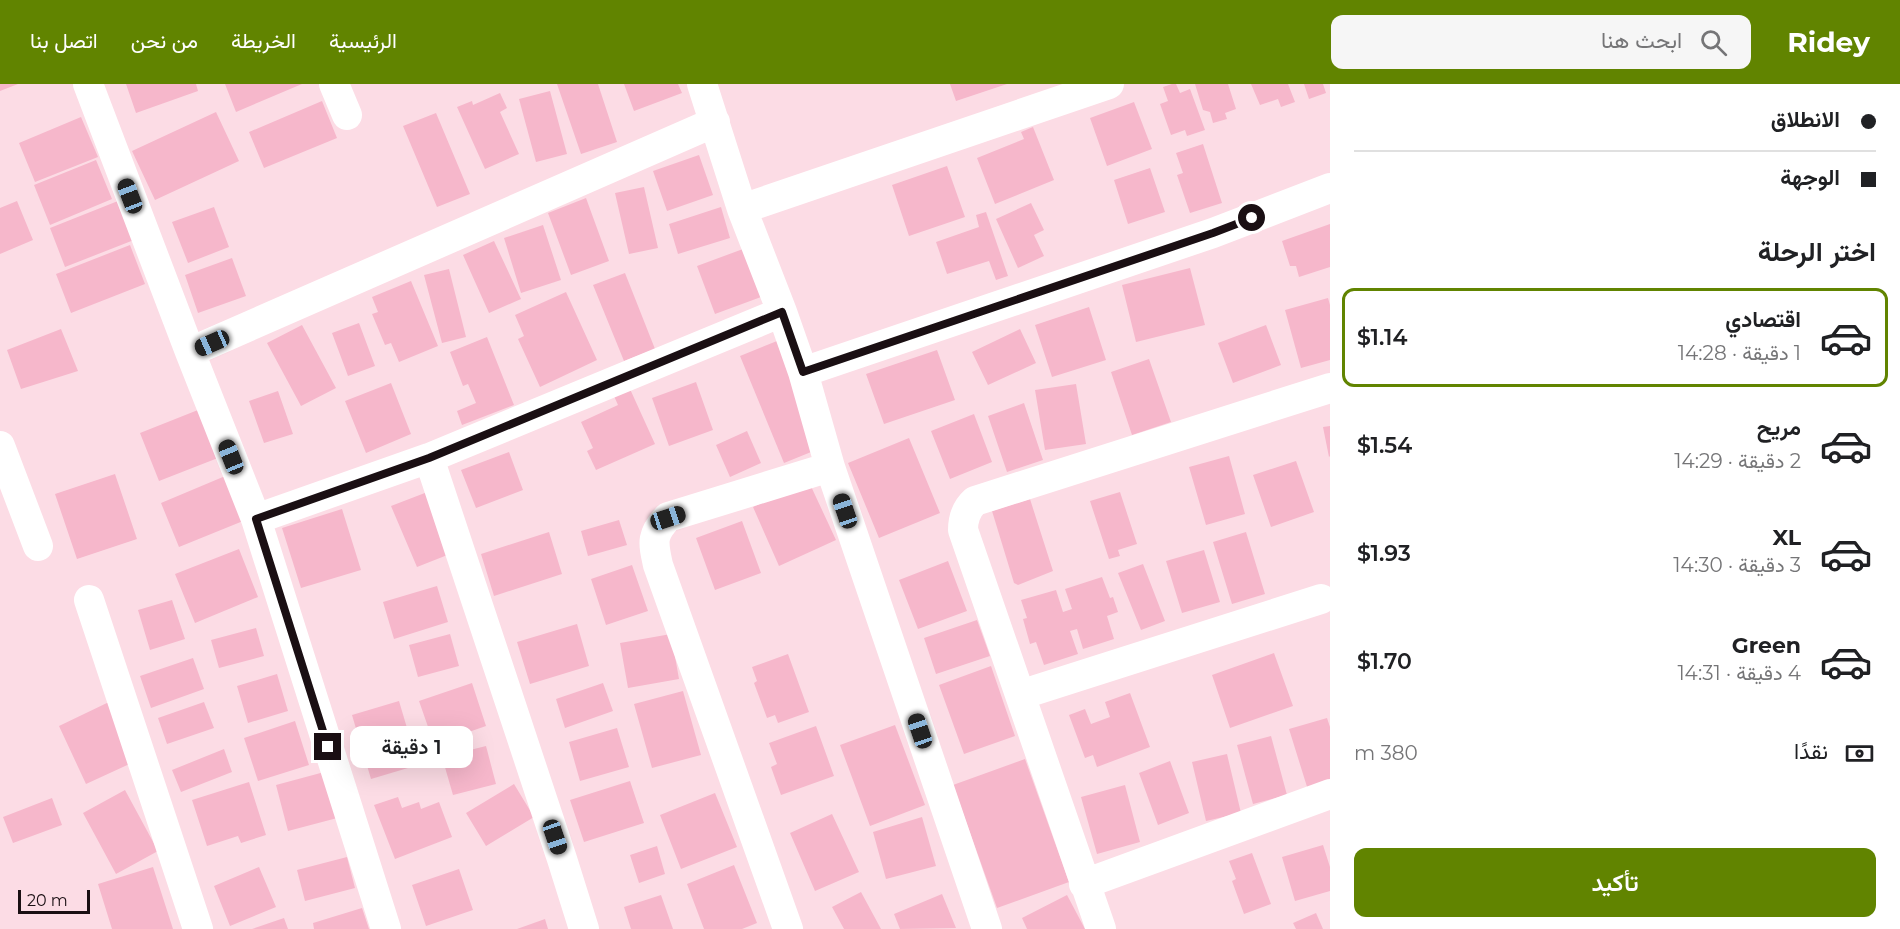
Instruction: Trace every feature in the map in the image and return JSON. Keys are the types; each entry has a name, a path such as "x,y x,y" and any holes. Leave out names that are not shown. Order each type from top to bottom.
{"street":[{"path":"88,84 256,519 386,929"},
{"path":"334,84 347,115"},
{"path":"702,84 742,209 803,372 830,467 987,929"},
{"path":"742,209 1109,84"},
{"path":"190,352 716,122"},
{"path":"803,372 1213,233 1330,188"},
{"path":"256,519 429,458 782,312"},
{"path":"1101,929 963,530 968,507 975,501 1330,388"},
{"path":"0,446 38,546"},
{"path":"429,458 584,929"},
{"path":"788,929 658,565 653,542 658,527 668,518 830,467"},
{"path":"1020,695 1321,599"},
{"path":"89,600 198,929"},
{"path":"1084,884 1330,794"}],"building":[{"path":"0,84 18,84 0,91"},
{"path":"126,84 196,84 198,91 136,113"},
{"path":"225,84 302,84 236,112"},
{"path":"557,84 598,84 617,142 581,154"},
{"path":"624,84 678,84 682,93 634,111"},
{"path":"950,84 1007,84 956,101"},
{"path":"1176,84 1180,93 1190,89 1205,130 1187,136 1185,130 1171,135 1160,104 1168,101 1163,87"},
{"path":"1195,84 1228,84 1236,109 1225,113 1227,119 1213,123 1210,112 1203,110"},
{"path":"1251,84 1288,84 1295,102 1281,107 1278,99 1260,105"},
{"path":"1304,84 1323,84 1326,93 1309,99"},
{"path":"550,91 567,154 536,162 519,99"},
{"path":"500,93 507,108 500,112 519,154 485,169 457,107 472,101 473,105"},
{"path":"322,101 337,138 264,168 249,132"},
{"path":"1134,102 1152,149 1107,166 1090,118"},
{"path":"216,112 239,161 155,200 132,151"},
{"path":"436,113 470,194 437,207 403,126"},
{"path":"81,117 98,157 35,182 19,143"},
{"path":"1033,127 1054,180 995,204 977,158 1024,139 1021,132"},
{"path":"1203,144 1222,203 1190,213 1177,175 1183,173 1176,153"},
{"path":"699,155 713,195 667,211 653,171"},
{"path":"96,160 112,199 50,225 34,185"},
{"path":"947,166 965,217 909,236 892,185"},
{"path":"1150,168 1165,212 1128,224 1114,180"},
{"path":"644,187 658,248 629,254 615,193"},
{"path":"586,198 609,261 571,275 548,213"},
{"path":"123,199 139,238 65,267 50,228"},
{"path":"17,201 33,240 0,254 0,208"},
{"path":"1031,203 1044,230 1034,235 1044,256 1018,268 996,219"},
{"path":"214,207 229,247 188,263 172,222"},
{"path":"721,207 730,238 678,254 669,224"},
{"path":"986,212 1008,276 996,280 989,261 947,274 936,242 979,227 976,215"},
{"path":"1330,224 1330,267 1299,277 1296,266 1290,266 1282,241"},
{"path":"543,225 561,280 521,293 504,238"},
{"path":"494,241 521,299 489,313 463,255"},
{"path":"130,245 145,284 71,313 56,274"},
{"path":"743,249 761,297 715,314 697,266"},
{"path":"232,258 246,296 198,313 185,275"},
{"path":"1190,268 1205,325 1136,342 1122,285"},
{"path":"449,269 466,337 442,343 424,275"},
{"path":"625,273 655,349 624,361 593,285"},
{"path":"411,281 438,346 399,362 391,343 385,345 372,314 378,312 372,297"},
{"path":"566,292 597,360 540,387 518,339 524,336 515,315"},
{"path":"1328,298 1330,360 1301,368 1285,310"},
{"path":"1089,307 1106,360 1052,377 1035,325"},
{"path":"359,323 375,366 348,376 332,333"},
{"path":"302,325 336,388 301,406 267,343"},
{"path":"1266,325 1281,365 1233,383 1218,343"},
{"path":"61,329 78,371 21,389 7,350"},
{"path":"1020,329 1036,363 988,385 972,352"},
{"path":"487,337 514,405 462,425 457,411 476,403 468,384 463,386 450,352"},
{"path":"777,341 821,448 784,463 740,356"},
{"path":"937,350 955,400 884,424 866,374"},
{"path":"1149,359 1171,422 1132,435 1111,372"},
{"path":"696,382 713,430 669,446 652,398"},
{"path":"391,383 411,434 366,453 345,401"},
{"path":"1076,384 1086,444 1045,450 1035,390"},
{"path":"630,389 655,444 596,470 587,451 593,448 581,422 618,405 614,396"},
{"path":"278,391 293,434 264,443 249,401"},
{"path":"1024,403 1043,460 1007,472 988,416"},
{"path":"203,408 223,456 159,481 140,433"},
{"path":"974,414 992,462 950,479 931,431"},
{"path":"1330,426 1330,456 1329,457 1323,427"},
{"path":"747,431 761,463 730,477 716,445"},
{"path":"909,438 940,513 879,538 848,463"},
{"path":"509,452 523,490 476,508 461,470"},
{"path":"1229,456 1245,514 1206,525 1189,467"},
{"path":"1296,461 1314,512 1271,527 1253,475"},
{"path":"115,474 137,539 77,559 55,494"},
{"path":"230,474 248,519 179,547 161,503"},
{"path":"809,482 836,540 779,566 753,507"},
{"path":"430,491 455,552 417,567 391,506"},
{"path":"1120,492 1137,544 1118,550 1120,556 1109,559 1090,501"},
{"path":"1030,499 1053,571 1018,585 1014,583 992,511"},
{"path":"342,509 361,570 301,588 282,528"},
{"path":"619,520 627,545 588,556 581,531"},
{"path":"742,521 761,573 715,590 696,538"},
{"path":"549,532 562,574 494,596 481,554"},
{"path":"1246,532 1265,594 1232,604 1213,542"},
{"path":"239,549 258,597 195,623 175,574"},
{"path":"1204,550 1220,602 1182,613 1166,561"},
{"path":"948,561 967,611 918,629 899,580"},
{"path":"1143,564 1165,621 1141,630 1118,573"},
{"path":"632,565 648,611 606,625 591,579"},
{"path":"1102,577 1118,612 1107,616 1114,639 1083,649 1077,629 1070,631 1078,654 1044,665 1036,642 1030,644 1023,619 1027,618 1021,600 1056,590 1063,612 1072,609 1065,589"},
{"path":"437,586 448,622 394,639 383,602"},
{"path":"172,600 185,639 150,650 138,610"},
{"path":"977,620 990,656 936,674 924,638"},
{"path":"577,624 589,666 530,684 517,642"},
{"path":"256,628 264,656 219,668 211,640"},
{"path":"450,634 459,666 418,677 409,645"},
{"path":"671,634 679,679 628,688 620,643"},
{"path":"1274,653 1293,706 1230,728 1212,675"},
{"path":"788,654 809,712 778,723 775,715 767,718 754,683 757,681 752,667"},
{"path":"193,658 204,689 151,708 140,676"},
{"path":"991,666 1015,736 964,754 939,685"},
{"path":"277,674 288,711 248,723 237,686"},
{"path":"472,683 486,726 434,744 419,701"},
{"path":"603,683 613,711 565,728 556,699"},
{"path":"683,691 701,755 652,768 634,704"},
{"path":"1130,693 1150,747 1097,767 1093,755 1085,758 1069,715 1085,709 1091,724 1110,717 1105,702"},
{"path":"399,701 418,765 371,779 352,715"},
{"path":"109,702 136,761 86,784 59,726"},
{"path":"204,702 214,728 167,744 158,718"},
{"path":"1327,718 1330,727 1330,783 1308,790 1289,729"},
{"path":"295,721 309,765 258,781 244,738"},
{"path":"895,725 925,805 870,826 840,745"},
{"path":"816,726 834,776 781,795 771,767 777,764 769,743"},
{"path":"617,728 629,767 580,781 569,742"},
{"path":"1271,736 1287,795 1253,804 1237,745"},
{"path":"486,746 496,784 453,795 442,757"},
{"path":"224,749 232,772 181,792 172,770"},
{"path":"1227,754 1241,813 1206,821 1192,762"},
{"path":"1025,759 1069,882 997,908 953,785"},
{"path":"1170,761 1189,813 1158,825 1139,773"},
{"path":"328,771 341,817 288,831 276,785"},
{"path":"630,781 644,823 584,842 570,800"},
{"path":"249,782 266,835 241,843 238,836 207,846 192,800"},
{"path":"514,784 534,817 486,846 466,813"},
{"path":"1125,785 1140,842 1097,854 1081,797"},
{"path":"125,790 158,851 116,874 83,813"},
{"path":"715,793 737,847 681,869 660,815"},
{"path":"398,797 402,808 419,802 421,809 439,802 452,837 395,859 374,805"},
{"path":"52,798 62,825 13,843 3,817"},
{"path":"832,814 859,872 815,891 790,833"},
{"path":"922,817 936,866 886,879 873,832"},
{"path":"1323,845 1330,867 1330,891 1295,901 1282,857"},
{"path":"657,846 665,874 639,883 630,855"},
{"path":"1252,853 1271,904 1244,914 1232,881 1236,879 1229,861"},
{"path":"347,857 355,888 305,901 297,870"},
{"path":"734,865 757,923 742,929 704,929 687,884"},
{"path":"153,867 173,929 112,929 98,884"},
{"path":"259,867 276,907 230,926 214,886"},
{"path":"459,869 473,910 426,926 412,885"},
{"path":"861,892 881,929 844,929 832,907"},
{"path":"942,894 956,928 900,929 894,914"},
{"path":"661,895 673,929 631,929 624,907"},
{"path":"1067,895 1085,929 1027,929 1022,918"},
{"path":"362,908 369,929 314,929 313,923"},
{"path":"1316,913 1323,929 1296,929 1293,923"},
{"path":"284,918 288,929 252,929"},
{"path":"545,919 548,929 517,929"}],"route":[{"path":"328,747 256,519 429,458 782,312 803,372 1252,218"}]}
